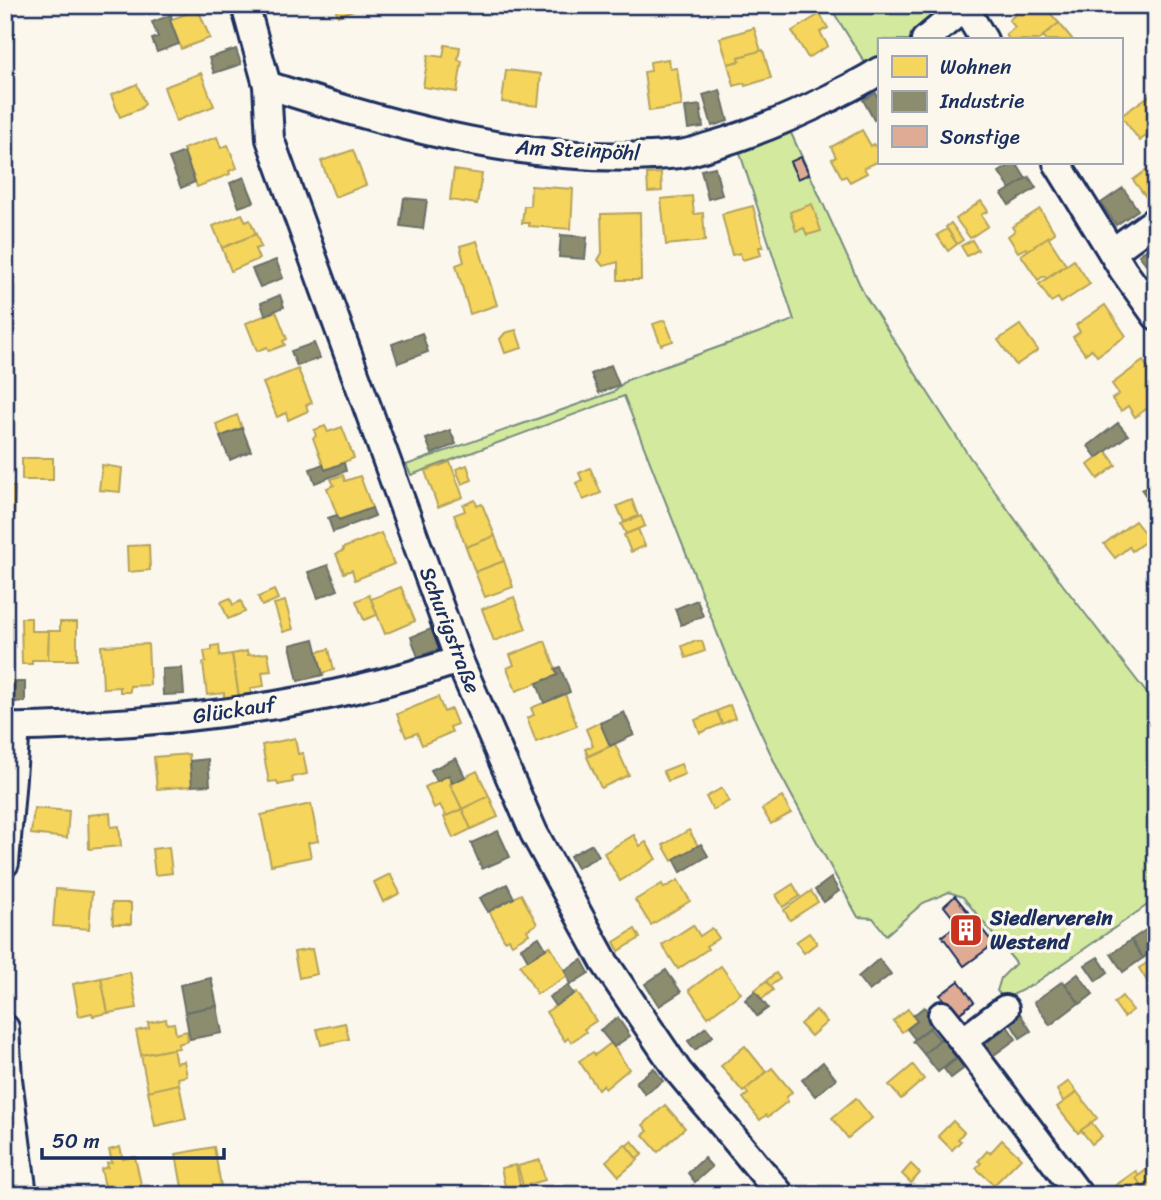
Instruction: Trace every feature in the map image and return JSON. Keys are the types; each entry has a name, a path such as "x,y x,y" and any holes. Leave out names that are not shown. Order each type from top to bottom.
{"street":[{"name":"Schurigstraße","path":"245,5 267,85 270,139 459,660 534,833 605,963 678,1071 781,1195"},
{"path":"927,38 965,6 983,38"},
{"name":"Am Steinpöhl","path":"267,85 341,109 442,134 532,150 606,156 680,154 733,140 785,122 878,72"},
{"path":"1058,164 1112,252 1156,316"},
{"path":"1112,252 1156,220"},
{"name":"Glückauf","path":"10,727 153,722 247,710 377,683 459,660"},
{"path":"5,863 10,727"},
{"path":"963,1041 1005,1009"},
{"path":"943,1014 1079,1195"},
{"path":"5,1028 8,1080 23,1195"}],"green space":[{"path":"829,5 962,5 944,20 912,38 878,38 878,59 867,66"},
{"path":"791,133 864,294 969,456 1063,585 1156,705 1156,899 1034,984 1005,999 997,991 1001,978 1016,963 963,897 949,892 923,903 886,935 873,918 858,917 781,776 733,673 624,396 411,475 406,465 613,392 627,380 794,320 740,153"}],"building: Wohnen":[{"path":"334,5 366,5 338,16"},
{"path":"1026,5 1043,5 1059,23 1041,38 1008,38 1006,35 1015,27 1009,20"},
{"path":"198,9 210,38 181,49 170,20"},
{"path":"820,14 828,28 820,32 828,46 808,58 792,31"},
{"path":"1059,23 1071,38 1045,38 1043,36"},
{"path":"754,28 761,51 739,57 740,61 728,64 720,38"},
{"path":"445,45 460,47 458,60 462,61 457,92 423,87 428,55 443,57"},
{"path":"763,50 771,78 745,86 744,83 734,86 728,64 740,61 739,57"},
{"path":"668,59 670,69 677,68 682,106 649,111 644,72 651,71 650,62"},
{"path":"506,70 541,74 538,106 502,102"},
{"path":"201,73 214,106 176,121 164,87"},
{"path":"137,84 145,104 140,109 120,117 111,95"},
{"path":"1150,95 1156,102 1156,135 1148,141 1145,136 1140,141 1122,115"},
{"path":"862,130 871,146 874,144 878,151 878,161 864,168 867,173 850,182 846,176 842,178 832,159 836,157 831,147"},
{"path":"217,137 221,148 228,145 237,168 229,171 230,174 197,187 183,149"},
{"path":"353,150 366,185 335,197 321,161"},
{"path":"1156,163 1156,210 1133,180"},
{"path":"454,170 482,174 477,204 450,200"},
{"path":"661,173 662,191 648,192 647,174"},
{"path":"531,186 573,189 571,229 529,226 529,223 522,223 524,206 530,206"},
{"path":"692,196 694,214 703,213 705,241 666,245 661,199"},
{"path":"981,201 988,211 981,215 988,226 970,238 956,219"},
{"path":"812,204 821,231 807,235 804,228 796,231 790,212"},
{"path":"753,206 763,247 759,247 761,255 742,260 740,253 732,255 722,214"},
{"path":"1040,209 1055,233 1028,251 1026,248 1018,252 1008,236 1015,231 1012,227"},
{"path":"640,213 641,280 618,280 618,262 603,266 598,260 602,253 601,214"},
{"path":"242,214 246,222 250,220 256,234 222,248 213,226"},
{"path":"951,223 963,240 957,244 946,227"},
{"path":"947,229 957,244 948,251 937,235"},
{"path":"256,234 261,247 255,249 259,259 231,271 222,248"},
{"path":"1048,237 1066,265 1038,280 1021,255"},
{"path":"972,240 978,250 967,256 961,246"},
{"path":"477,241 497,305 470,314 456,265 464,262 460,246"},
{"path":"1074,260 1090,284 1061,303 1058,298 1051,302 1039,284"},
{"path":"1105,305 1126,336 1097,356 1092,349 1085,354 1073,337 1080,332 1076,325"},
{"path":"276,311 287,339 283,341 285,345 269,351 267,347 257,351 246,323"},
{"path":"665,320 673,341 661,345 653,324"},
{"path":"1020,325 1038,350 1016,365 998,340"},
{"path":"516,330 522,348 505,353 500,339 505,333"},
{"path":"1143,361 1156,378 1156,402 1135,417 1128,406 1121,411 1112,399 1119,394 1112,384"},
{"path":"298,369 312,403 306,405 308,411 288,420 286,413 277,417 263,383"},
{"path":"237,415 242,428 221,436 216,424"},
{"path":"325,426 328,432 342,427 354,458 325,470 313,438 316,436 314,430"},
{"path":"1106,451 1116,465 1098,479 1088,465"},
{"path":"22,458 53,458 53,480 22,480"},
{"path":"450,462 463,497 438,507 425,471"},
{"path":"102,465 122,468 120,492 99,490"},
{"path":"467,465 472,480 462,484 456,469"},
{"path":"590,468 601,493 583,500 576,483 582,480 579,473"},
{"path":"343,475 345,481 360,476 372,508 339,520 327,488 334,485 331,479"},
{"path":"5,487 15,487 14,516 5,516"},
{"path":"475,500 477,506 482,504 495,536 466,547 454,515 465,511 463,505"},
{"path":"632,500 638,516 624,522 617,506"},
{"path":"641,516 645,526 626,534 621,524"},
{"path":"1135,521 1149,539 1132,551 1129,547 1115,558 1104,544"},
{"path":"638,529 645,546 631,552 624,535"},
{"path":"381,533 394,564 355,580 352,570 344,573 336,554 344,550 343,548"},
{"path":"495,536 504,561 475,572 466,547"},
{"path":"149,545 150,570 128,572 127,546"},
{"path":"504,561 513,587 485,597 475,572"},
{"path":"401,587 415,621 385,634 371,599"},
{"path":"274,590 278,599 262,606 258,597"},
{"path":"369,595 377,615 364,620 356,601"},
{"path":"514,597 526,629 494,641 482,609"},
{"path":"230,598 233,605 241,601 245,612 228,619 221,602"},
{"path":"285,601 293,629 283,632 274,604"},
{"path":"21,618 31,618 31,631 49,631 48,660 32,660 32,664 22,664"},
{"path":"60,622 77,622 77,660 48,660 49,631 60,631"},
{"path":"545,641 558,675 516,691 507,668 514,665 510,655"},
{"path":"702,641 705,651 686,658 682,646"},
{"path":"148,644 150,685 130,686 130,692 120,692 120,687 103,688 101,646"},
{"path":"219,645 220,656 232,654 239,696 224,698 224,693 207,695 204,651"},
{"path":"329,649 334,670 322,673 317,652"},
{"path":"247,651 248,655 268,653 271,671 262,672 264,686 251,688 251,694 239,696 232,654"},
{"path":"5,681 15,681 14,702 5,702"},
{"path":"565,694 577,726 536,742 527,718 534,715 531,708"},
{"path":"438,697 444,712 451,709 457,724 450,727 452,732 422,745 417,733 406,737 397,714"},
{"path":"730,705 735,718 722,724 717,711"},
{"path":"717,711 722,724 700,733 695,720"},
{"path":"600,722 610,746 588,756 585,749 593,746 586,729"},
{"path":"295,738 298,754 303,753 307,774 292,777 293,782 278,785 277,781 269,782 262,745"},
{"path":"615,744 629,775 601,788 587,757"},
{"path":"189,754 192,786 157,789 154,757"},
{"path":"681,764 685,774 668,781 663,771"},
{"path":"477,771 489,796 462,809 450,784"},
{"path":"449,775 450,784 462,809 446,816 440,805 434,808 425,787"},
{"path":"722,788 729,801 713,810 706,797"},
{"path":"489,796 498,817 471,829 462,809"},
{"path":"782,797 791,813 771,824 762,809"},
{"path":"311,804 318,841 308,843 311,857 271,865 261,815"},
{"path":"34,808 69,811 67,838 31,834"},
{"path":"462,809 471,829 453,838 444,817"},
{"path":"110,813 111,827 119,826 121,846 89,849 88,815"},
{"path":"689,830 698,846 672,861 663,845"},
{"path":"634,835 640,846 646,842 656,859 620,881 604,853"},
{"path":"169,847 172,873 155,875 152,849"},
{"path":"390,874 400,893 383,902 374,882"},
{"path":"678,880 690,901 651,925 635,900 662,884 664,888"},
{"path":"793,884 800,896 783,907 776,895"},
{"path":"56,889 92,892 89,929 53,926"},
{"path":"811,891 818,902 790,920 784,910"},
{"path":"521,894 537,924 527,930 529,934 512,944 509,939 505,941 489,911"},
{"path":"112,903 131,903 131,924 113,924"},
{"path":"693,925 700,936 712,928 719,938 706,946 708,949 678,969 662,945"},
{"path":"635,929 640,938 619,951 614,942"},
{"path":"809,933 817,943 804,953 796,942"},
{"path":"550,946 568,976 537,994 520,965"},
{"path":"312,949 317,974 299,978 294,952"},
{"path":"1150,961 1156,970 1156,986 1152,989 1139,968"},
{"path":"721,966 741,993 708,1017 689,990"},
{"path":"130,972 137,1008 108,1013 101,978"},
{"path":"776,973 780,979 770,986 766,981"},
{"path":"101,978 108,1013 79,1016 73,984"},
{"path":"766,981 773,990 762,999 755,990"},
{"path":"577,992 596,1021 571,1042 568,1038 565,1041 546,1012"},
{"path":"1122,996 1133,1010 1124,1017 1114,1003"},
{"path":"908,1009 917,1021 902,1032 893,1021"},
{"path":"816,1010 827,1022 811,1036 800,1024"},
{"path":"166,1019 167,1024 174,1023 176,1034 187,1031 188,1041 178,1044 179,1048 141,1055 136,1031 149,1028 148,1023"},
{"path":"345,1023 349,1039 321,1045 317,1029"},
{"path":"611,1043 629,1069 605,1089 603,1085 598,1089 579,1061 593,1052 595,1055"},
{"path":"745,1046 766,1072 743,1092 721,1066"},
{"path":"173,1049 176,1063 184,1061 187,1076 178,1078 179,1084 148,1091 141,1055"},
{"path":"913,1065 924,1079 901,1099 889,1085"},
{"path":"772,1068 792,1092 786,1098 788,1101 760,1120 743,1098 748,1094 745,1090"},
{"path":"1069,1081 1077,1092 1064,1103 1057,1090"},
{"path":"179,1084 186,1119 155,1126 148,1091"},
{"path":"1077,1092 1097,1118 1078,1133 1057,1107"},
{"path":"856,1098 872,1118 848,1138 832,1118"},
{"path":"665,1105 685,1128 658,1152 643,1135 648,1131 643,1125"},
{"path":"953,1121 964,1132 958,1139 961,1141 952,1150 938,1136"},
{"path":"1092,1123 1102,1136 1092,1144 1081,1130"},
{"path":"1002,1140 1021,1158 994,1185 976,1168 981,1163 978,1161 987,1151 990,1153"},
{"path":"632,1141 643,1154 637,1159 626,1146"},
{"path":"625,1144 638,1160 619,1176 606,1161"},
{"path":"120,1147 123,1159 135,1157 142,1189 114,1195 113,1189 106,1191 101,1169 112,1162 109,1150"},
{"path":"214,1147 221,1186 183,1193 176,1154"},
{"path":"540,1160 545,1180 523,1186 518,1166"},
{"path":"1156,1162 1156,1195 1148,1195 1136,1178"},
{"path":"911,1164 920,1173 911,1183 902,1174"},
{"path":"516,1165 522,1195 507,1195 501,1168"},
{"path":"1136,1171 1139,1175 1136,1178 1148,1195 1106,1195 1109,1190"},
{"path":"693,1185 701,1195 681,1195"}],"building: Industrie":[{"path":"171,15 170,20 179,44 157,52 152,39 158,37 152,22"},
{"path":"236,49 241,64 214,73 209,58"},
{"path":"720,90 728,121 712,126 703,95"},
{"path":"876,93 878,118 874,120 863,100"},
{"path":"700,105 703,127 688,129 685,107"},
{"path":"184,152 195,182 181,188 169,158"},
{"path":"1017,164 1026,179 1010,189 999,172"},
{"path":"715,167 722,195 708,199 701,170"},
{"path":"244,177 254,202 239,207 230,183"},
{"path":"1029,177 1036,188 1009,205 1002,194"},
{"path":"1123,188 1138,210 1116,225 1101,203"},
{"path":"404,198 427,200 423,229 400,226"},
{"path":"561,235 587,237 585,259 559,257"},
{"path":"1156,243 1156,258 1147,265 1139,255"},
{"path":"276,260 283,278 260,287 252,269"},
{"path":"280,295 284,307 265,315 261,303"},
{"path":"422,333 428,352 398,363 392,344"},
{"path":"314,343 320,358 297,366 291,351"},
{"path":"611,365 619,385 599,393 591,374"},
{"path":"1118,423 1128,435 1097,458 1088,446"},
{"path":"242,428 251,451 230,460 220,437"},
{"path":"450,430 456,444 432,454 426,439"},
{"path":"344,463 346,471 315,483 310,469 323,464 325,470"},
{"path":"1156,480 1156,501 1151,504 1142,490"},
{"path":"372,508 375,516 333,532 328,518 337,515 339,520"},
{"path":"328,565 338,590 318,598 308,572"},
{"path":"697,600 703,616 681,625 675,609"},
{"path":"431,629 439,649 418,657 411,637"},
{"path":"314,639 323,675 298,681 290,645"},
{"path":"560,667 570,692 544,703 537,683 558,675 555,669"},
{"path":"182,668 184,694 163,695 162,669"},
{"path":"15,682 25,682 25,702 14,702"},
{"path":"624,712 634,735 610,746 600,723"},
{"path":"456,758 465,777 452,783 449,775 437,781 431,770"},
{"path":"208,759 210,785 192,786 190,761"},
{"path":"498,831 510,857 482,869 471,843"},
{"path":"592,844 599,856 577,868 570,856"},
{"path":"701,844 708,856 681,872 674,859"},
{"path":"831,878 839,891 824,902 815,890"},
{"path":"507,884 514,898 488,912 480,898"},
{"path":"1153,925 1156,929 1156,949 1143,958 1131,940"},
{"path":"539,937 546,949 528,960 521,948"},
{"path":"1131,940 1143,958 1123,972 1111,954"},
{"path":"1098,957 1108,972 1096,981 1085,965"},
{"path":"879,959 891,974 869,991 858,977"},
{"path":"582,960 589,973 570,985 565,970"},
{"path":"666,970 681,992 659,1006 645,984"},
{"path":"1078,974 1093,994 1080,1004 1065,984"},
{"path":"211,978 217,1006 185,1012 180,985"},
{"path":"1063,981 1079,1003 1050,1025 1034,1002"},
{"path":"568,985 574,994 555,1006 549,997"},
{"path":"755,991 768,1008 757,1016 745,1000"},
{"path":"217,1006 222,1033 190,1039 185,1012"},
{"path":"924,1007 937,1022 915,1039 907,1029 917,1021 913,1016"},
{"path":"1019,1012 1031,1031 1020,1038 1008,1019"},
{"path":"618,1018 630,1036 614,1047 600,1030"},
{"path":"1005,1023 1016,1039 991,1057 979,1041"},
{"path":"706,1027 713,1036 695,1050 688,1041"},
{"path":"930,1028 940,1040 924,1054 913,1041"},
{"path":"943,1037 958,1056 938,1072 924,1054"},
{"path":"959,1057 967,1066 951,1078 944,1069"},
{"path":"823,1062 836,1079 815,1096 802,1080"},
{"path":"654,1068 663,1081 645,1094 636,1082"},
{"path":"704,1158 712,1167 695,1182 688,1173"}],"building: Sonstige":[{"path":"801,157 809,174 798,179 790,162"},
{"name":"Siedlerverein Westend","path":"955,896 994,944 964,966 942,936 958,924 944,906"},
{"path":"959,981 974,1002 956,1016 940,995"}],"place":[{"name":"Siedlerverein Westend","path":"966,930"}]}
